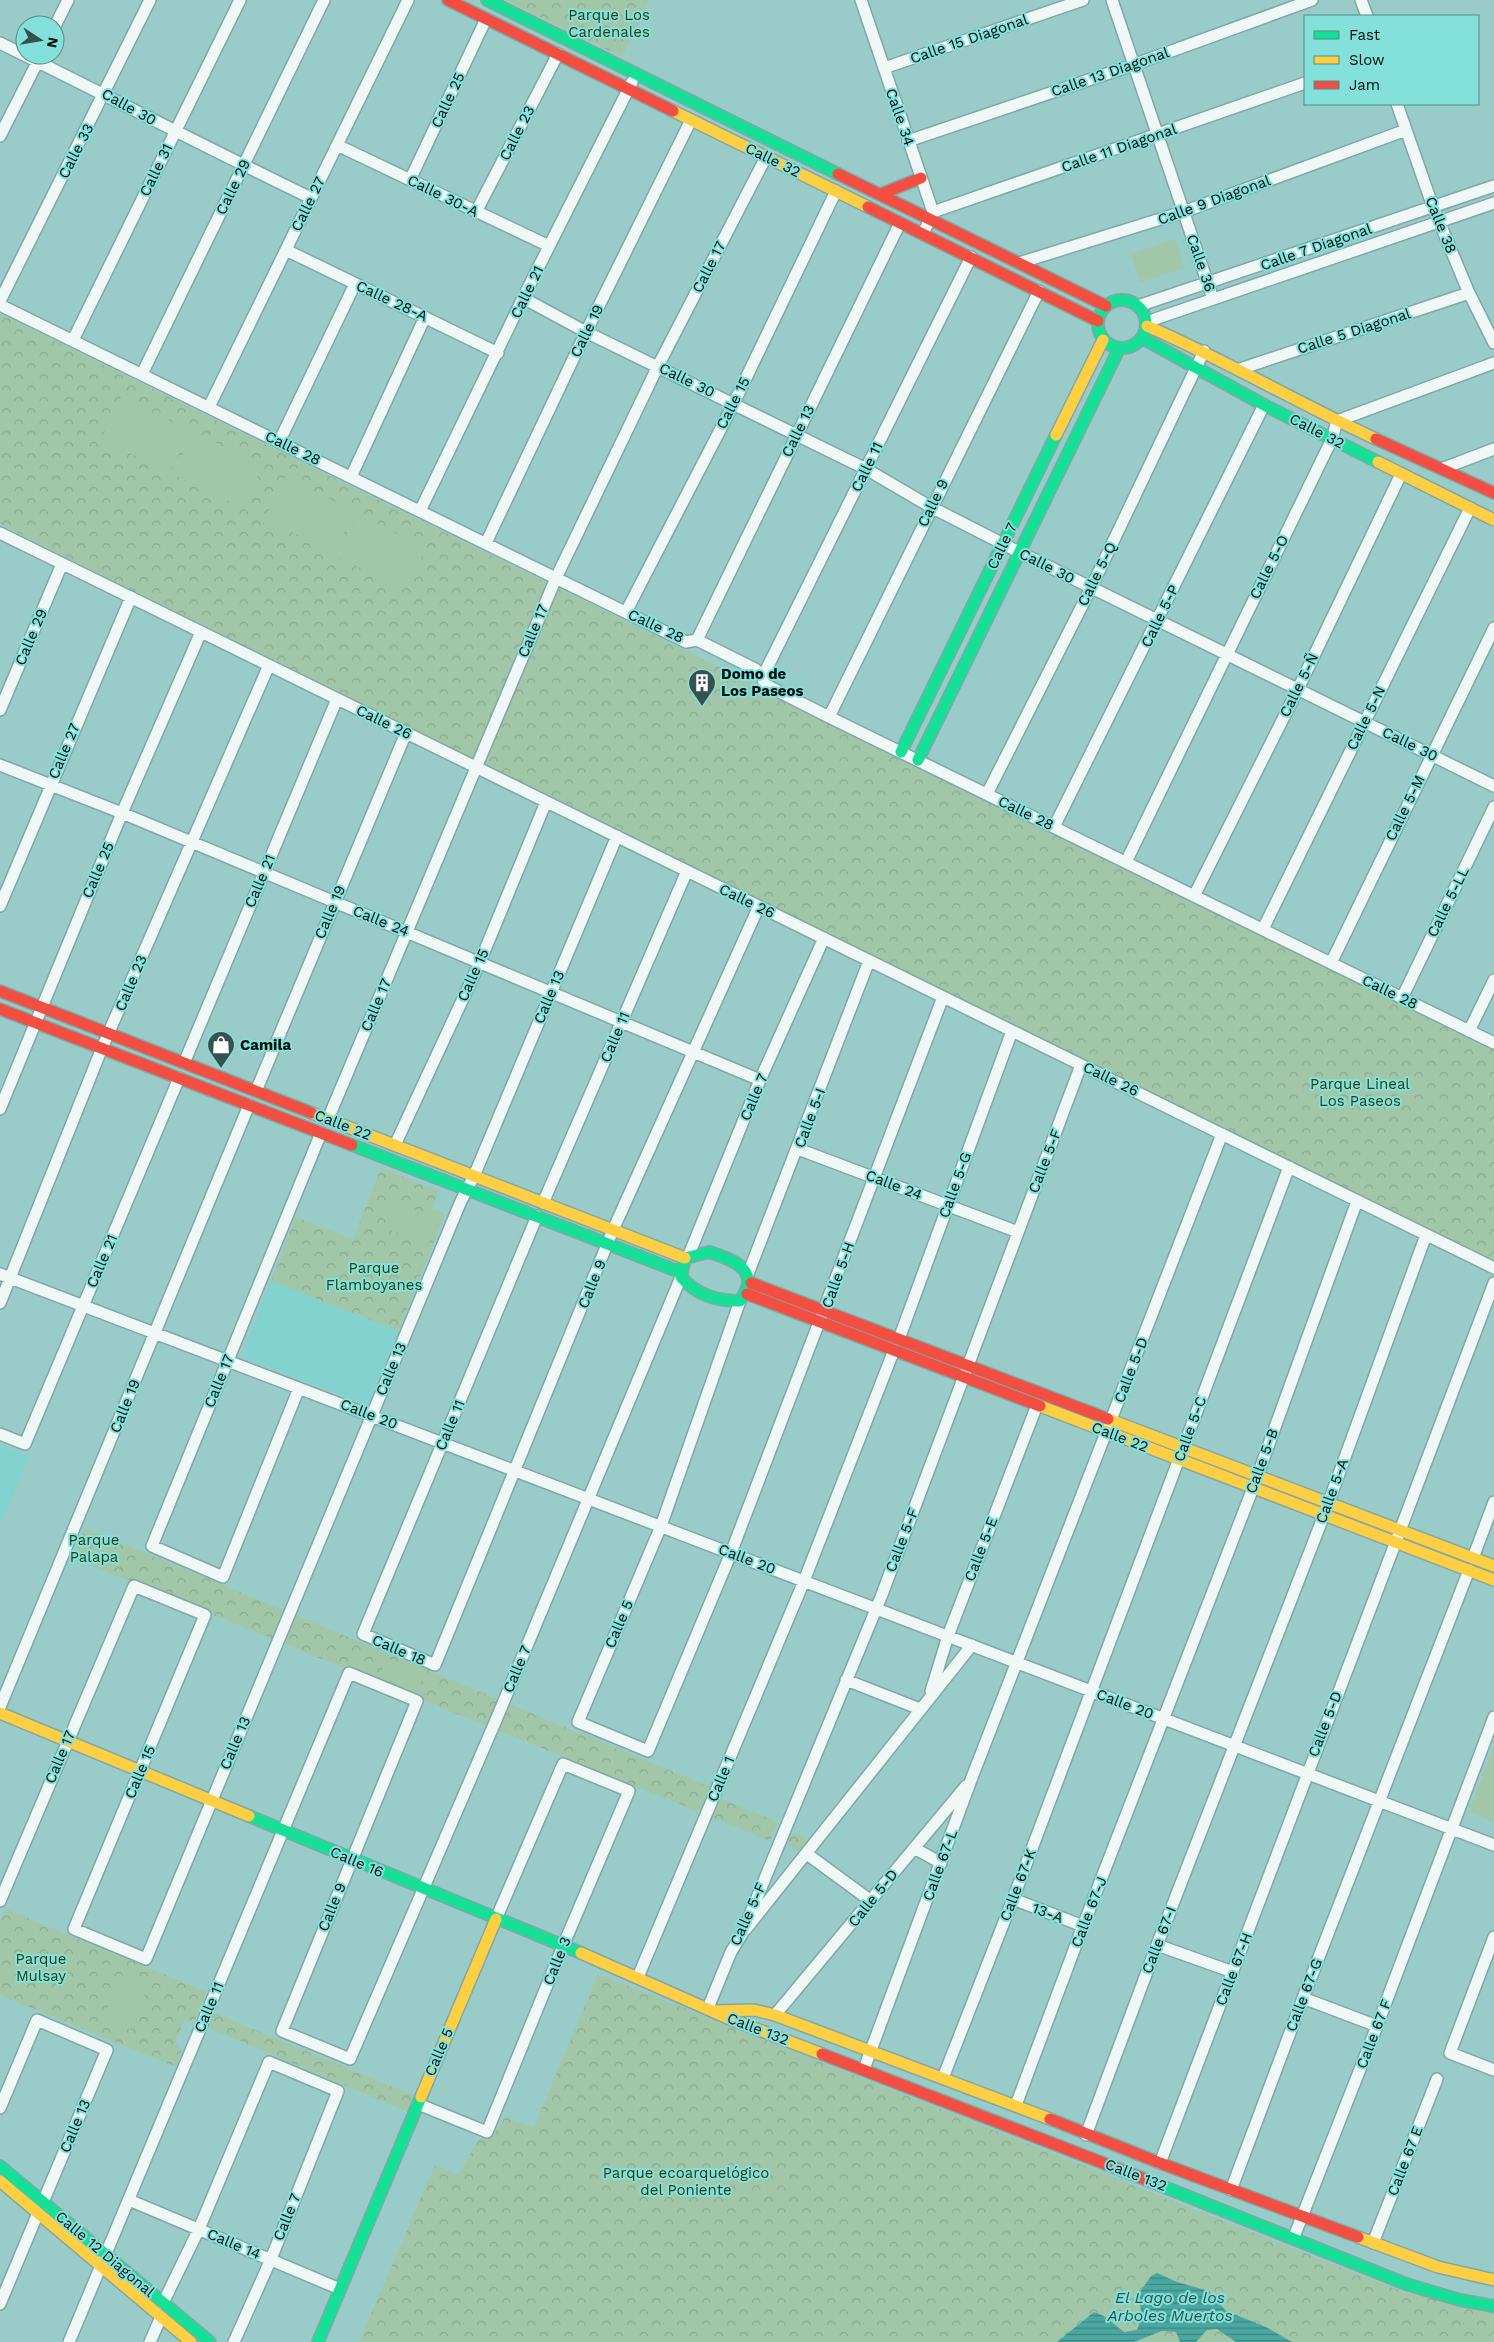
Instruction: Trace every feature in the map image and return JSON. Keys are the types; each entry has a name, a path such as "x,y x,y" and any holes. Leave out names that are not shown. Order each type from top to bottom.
{"street":[{"path":"60,15 68,0"},
{"name":"Calle 33","path":"0,303 150,0"},
{"name":"Calle 31","path":"73,340 240,0"},
{"name":"Calle 29","path":"142,374 324,0"},
{"name":"Calle 27","path":"209,407 408,0"},
{"name":"Calle 32","path":"448,0 1098,321"},
{"name":"Calle 32","path":"487,0 881,194 931,215 1020,263 1106,306"},
{"name":"Calle 34","path":"861,0 921,178 931,215"},
{"name":"Calle 15 Diagonal","path":"884,68 1083,0"},
{"name":"Calle 36","path":"1112,0 1213,299"},
{"name":"Calle 13 Diagonal","path":"908,141 1312,0"},
{"path":"1361,0 1367,15"},
{"name":"Calle 25","path":"410,180 486,19"},
{"name":"Calle 30","path":"0,43 15,49"},
{"name":"Calle 23","path":"476,212 558,54"},
{"path":"0,136 36,65"},
{"name":"Calle 30","path":"52,65 175,133 311,198"},
{"name":"Calle 21","path":"420,511 498,354 522,298 637,74"},
{"name":"Calle 11 Diagonal","path":"931,215 1304,83"},
{"name":"Calle 38","path":"1397,105 1439,222 1469,293 1494,343"},
{"name":"Calle 19","path":"486,544 586,332 691,120"},
{"name":"Calle 9 Diagonal","path":"1020,263 1183,212 1406,130"},
{"name":"Calle 30-A","path":"337,145 549,246"},
{"name":"Calle 17","path":"328,1119 556,578 658,366 766,157"},
{"path":"881,194 921,178"},
{"name":"Calle 7 Diagonal","path":"1138,306 1208,284 1494,186"},
{"name":"Calle 15","path":"626,612 734,403 836,191"},
{"name":"Calle 7 Diagonal","path":"1147,325 1213,299 1494,203"},
{"path":"923,234 931,215"},
{"name":"Calle 13","path":"697,640 900,223"},
{"name":"Calle 28-A","path":"286,250 498,354"},
{"name":"Calle 11","path":"763,676 971,257"},
{"path":"279,442 355,284"},
{"name":"Calle 9","path":"829,716 1039,291"},
{"name":"Calle 5 Diagonal","path":"1240,369 1469,293"},
{"name":"Calle 30","path":"522,298 586,332 866,469 931,507 1003,542 1019,552 1494,786"},
{"path":"1122,300 1138,306 1145,314 1147,325 1142,338 1132,347 1119,349 1103,340 1099,333 1098,321 1106,306 1122,300"},
{"name":"Calle 28","path":"0,303 686,642 697,640 755,669 763,676 764,684 1494,1043"},
{"path":"351,477 425,317"},
{"name":"Calle 32","path":"1147,325 1240,369 1337,421 1444,468 1494,493"},
{"name":"Calle 32","path":"1142,338 1264,405 1494,520"},
{"name":"Calle 7","path":"901,752 1103,340"},
{"name":"Calle 7","path":"918,760 1119,349"},
{"name":"Calle 5-Q","path":"987,794 1091,588 1204,351"},
{"path":"1337,421 1494,364"},
{"name":"Calle 5-P","path":"1054,827 1264,405"},
{"name":"Calle 5-O","path":"1126,862 1332,439 1337,421"},
{"path":"1444,468 1494,449"},
{"name":"Calle 5-Ñ","path":"1194,896 1298,689 1401,474"},
{"name":"Calle 5-N","path":"1262,929 1470,508"},
{"name":"Calle 26","path":"0,533 1494,1268"},
{"name":"Calle 29","path":"0,710 62,564"},
{"name":"Calle 27","path":"0,906 131,597"},
{"name":"Calle 5-M","path":"1331,963 1494,628"},
{"name":"Calle 25","path":"0,1109 122,813 201,632"},
{"name":"Calle 23","path":"0,1303 5,1276 269,665"},
{"name":"Calle 21","path":"184,1063 337,699"},
{"name":"Calle 19","path":"256,1091 406,733"},
{"name":"Calle 24","path":"0,765 122,813 407,931 621,1023 760,1080"},
{"name":"Calle 15","path":"395,1145 480,962 546,802"},
{"name":"Calle 5-LL","path":"1402,998 1494,807"},
{"name":"Calle 13","path":"146,1959 462,1198 474,1176 617,836"},
{"name":"Calle 11","path":"543,1203 687,871"},
{"name":"Calle 9","path":"435,1665 613,1230 759,906"},
{"name":"Calle 7","path":"686,1257 760,1080 824,938"},
{"name":"Calle 5-I","path":"660,1526 869,961"},
{"path":"1469,1030 1494,980"},
{"name":"Calle 22","path":"0,991 686,1257"},
{"name":"Calle 5-H","path":"731,1553 823,1317 943,997"},
{"name":"Calle 22","path":"0,1009 537,1216 681,1275"},
{"name":"Calle 5-G","path":"804,1581 896,1345 1012,1031"},
{"name":"Calle 5-F","path":"711,2010 731,1952 742,1934 876,1608 1081,1065"},
{"name":"Calle 21","path":"0,1434 26,1444 179,1078"},
{"name":"Calle 19","path":"0,1707 249,1105"},
{"name":"Calle 17","path":"299,1388 222,1577 152,1546 321,1133"},
{"name":"Calle 5-D","path":"1017,1662 1222,1134"},
{"name":"Calle 24","path":"798,1149 1018,1232"},
{"name":"Calle 5-C","path":"1092,1691 1289,1167"},
{"name":"Calle 5-B","path":"1162,1718 1253,1488 1357,1201"},
{"name":"Calle 11","path":"364,1634 537,1216"},
{"name":"Calle 5-A","path":"1234,1746 1324,1515 1426,1235"},
{"path":"708,1252 732,1260 747,1288 728,1301 708,1297 689,1287 681,1275 686,1257 708,1252"},
{"name":"Calle 7","path":"350,2059 424,1890 681,1275"},
{"name":"Calle 20","path":"5,1276 1494,1845"},
{"name":"Calle 5-D","path":"1306,1773 1397,1542 1494,1283"},
{"name":"Calle 22","path":"747,1288 896,1345 964,1377 1494,1580"},
{"name":"Calle 22","path":"896,1345 968,1366 1494,1566"},
{"name":"Calle 5-E","path":"930,1695 948,1636 1037,1405"},
{"path":"1473,1558 1494,1502"},
{"name":"Calle 5","path":"660,1526 578,1722 648,1752 731,1553"},
{"path":"1379,1801 1469,1570"},
{"name":"Calle 1","path":"638,1977 804,1581"},
{"name":"Calle 17","path":"0,1901 134,1586 206,1615"},
{"name":"Calle 15","path":"146,1959 74,1929 206,1615"},
{"name":"Calle 18","path":"364,1634 435,1665"},
{"name":"Calle 5-E","path":"742,1934 807,1854 930,1695 972,1645"},
{"name":"Calle 67-L","path":"864,2069 971,1780 1017,1662"},
{"name":"Calle 11","path":"70,2342 105,2254 349,1673"},
{"name":"Calle 9","path":"349,1673 417,1701 282,2031 350,2059"},
{"path":"846,1680 920,1709"},
{"name":"Calle 67-K","path":"943,2078 1092,1691"},
{"name":"Calle 16","path":"0,1713 351,1860 638,1977 711,2010"},
{"path":"1451,1829 1494,1717"},
{"name":"Calle 67-J","path":"1016,2106 1162,1718"},
{"name":"Calle 67-I","path":"1086,2134 1234,1746"},
{"name":"Calle 5","path":"318,2342 563,1764"},
{"name":"Calle 3","path":"418,2104 488,2132 563,1946 629,1791 563,1764"},
{"name":"Calle 67-H","path":"1160,2163 1306,1773"},
{"name":"Calle 5-D","path":"775,2015 971,1780"},
{"name":"Calle 67-G","path":"1231,2190 1302,1998 1379,1801"},
{"name":"Calle 67 F","path":"1294,2237 1377,2026 1451,1829"},
{"path":"914,1848 940,1863"},
{"path":"807,1854 871,1901"},
{"name":"13-A","path":"1013,1899 1083,1926"},
{"path":"1494,1937 1450,2053 1494,2070"},
{"path":"1157,1945 1233,1972"},
{"path":"1302,1998 1377,2026"},
{"name":"Calle 132","path":"711,2010 754,2010 775,2015 871,2050 1231,2190 1303,2214 1438,2267 1494,2280"},
{"name":"Calle 132","path":"711,2010 730,2020 864,2069 1294,2237 1406,2284 1460,2300 1494,2306"},
{"name":"Calle 13","path":"0,2108 37,2020 107,2050 43,2202"},
{"name":"Calle 7","path":"199,2229 269,2062 338,2091 270,2260 234,2342"},
{"name":"Calle 67 E","path":"1373,2243 1437,2079"},
{"name":"Calle 12 Diagonal","path":"0,2166 210,2342"},
{"name":"Calle 12 Diagonal","path":"0,2181 191,2342"},
{"name":"Calle 14","path":"128,2200 340,2289"},
{"path":"0,2304 38,2214"},
{"path":"164,2303 199,2229"},
{"path":"150,2342 161,2317"}],"shaded area":[{"path":"271,1281 398,1331 368,1405 242,1357"},
{"path":"0,1444 29,1457 0,1525"}],"green space":[{"name":"Parque Los Cardenales","path":"505,0 649,0 622,57"},
{"path":"1175,239 1184,268 1140,282 1131,254"},
{"name":"Parque Lineal Los Paseos","path":"0,314 1494,1048 1494,1264 474,763 0,524"},
{"path":"121,397 190,431 170,473 101,439"},
{"path":"193,432 263,466 242,508 173,474"},
{"path":"285,477 355,511 334,553 265,519"},
{"path":"357,514 426,548 405,590 336,556"},
{"name":"Parque Flamboyanes","path":"381,1168 439,1191 432,1209 445,1214 398,1331 271,1281 296,1217 353,1239"},
{"path":"393,1201 438,1219 428,1245 383,1227"},
{"name":"Parque Palapa","path":"85,1528 710,1787 719,1798 778,1822 770,1841 73,1558"},
{"path":"387,1658 425,1674 417,1693 379,1676"},
{"path":"1494,1746 1494,1822 1469,1812"},
{"path":"797,1834 803,1836 805,1842 803,1848 797,1850 791,1848 789,1842 791,1836"},
{"name":"Parque Mulsay","path":"6,1909 207,1992 195,2020 184,2021 175,2043 182,2052 176,2067 0,1995 0,1923"},
{"name":"Parque ecoarquelógico del Poniente","path":"598,1974 1404,2292 1494,2312 1494,2342 359,2342 435,2165 458,2175 479,2139 493,2136 505,2117 534,2127"},
{"path":"121,1975 148,1986 130,2030 103,2019"},
{"path":"215,2013 415,2096 408,2112 209,2028"}],"water":[{"name":"El Lago de los Arboles Muertos","path":"1157,2273 1177,2282 1209,2291 1226,2311 1266,2327 1292,2342 1236,2342 1217,2329 1207,2330 1196,2342 1180,2342 1176,2332 1162,2331 1134,2342 1057,2342 1094,2312 1104,2316 1124,2332 1137,2330 1142,2315 1138,2295 1151,2276"}],"traffic: fast":[{"path":"487,0 838,174"},
{"path":"1117,300 1127,300 1136,304 1142,310 1146,324 1142,338 1136,344 1127,348 1117,348 1108,344 1102,338 1098,329 1098,319 1102,310 1108,304 1117,300"},
{"path":"1142,338 1264,405 1378,462"},
{"path":"918,760 1119,349"},
{"path":"901,752 1056,435"},
{"path":"352,1145 680,1272"},
{"path":"709,1252 736,1263 747,1274 746,1291 740,1301 723,1300 700,1293 681,1277 685,1258 709,1252"},
{"path":"249,1816 581,1953"},
{"path":"318,2342 421,2097"},
{"path":"0,2166 210,2342"},
{"path":"1152,2182 1406,2284 1460,2300 1494,2306"}],"traffic: slow":[{"path":"673,111 868,207"},
{"path":"1147,326 1376,439"},
{"path":"1056,435 1103,340"},
{"path":"1378,462 1494,520"},
{"path":"312,1113 685,1258"},
{"path":"1040,1406 1494,1580"},
{"path":"1108,1419 1494,1566"},
{"path":"0,1713 249,1816"},
{"path":"421,2097 496,1919"},
{"path":"581,1953 730,2019 822,2054"},
{"path":"714,2011 754,2010 775,2015 1050,2119"},
{"path":"0,2181 191,2342"},
{"path":"1358,2237 1438,2267 1494,2280"}],"traffic: jam":[{"path":"448,0 673,111"},
{"path":"838,174 1106,306"},
{"path":"881,194 921,178"},
{"path":"868,207 1098,321"},
{"path":"1376,439 1494,493"},
{"path":"0,991 312,1113"},
{"path":"0,1009 352,1145"},
{"path":"751,1283 1108,1419"},
{"path":"747,1294 1040,1406"},
{"path":"822,2054 1152,2182"},
{"path":"1050,2119 1160,2163 1358,2237"}],"place":[{"name":"Domo de Los Paseos","path":"702,707"},
{"name":"Camila","path":"221,1069"}]}
